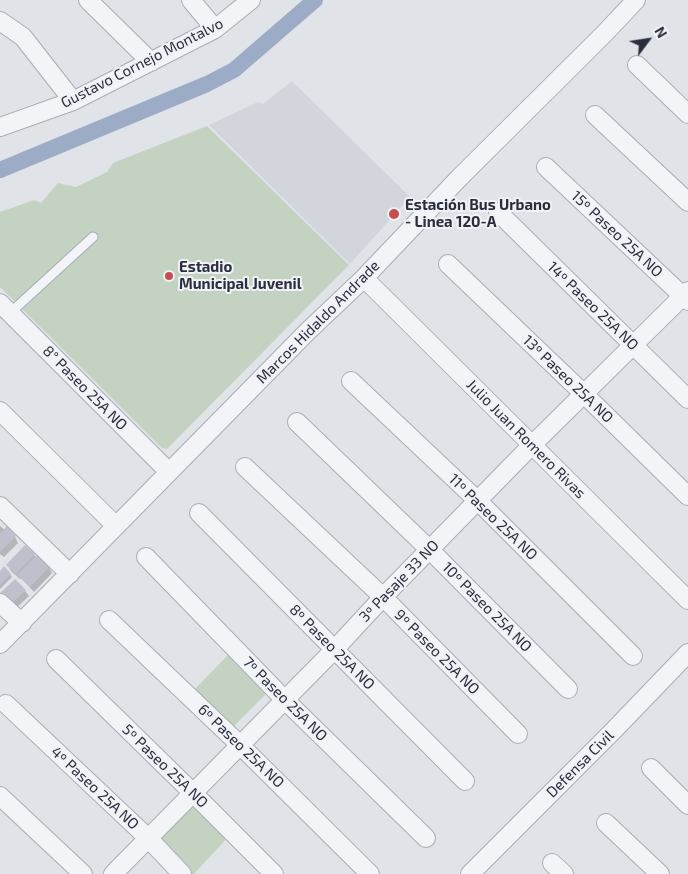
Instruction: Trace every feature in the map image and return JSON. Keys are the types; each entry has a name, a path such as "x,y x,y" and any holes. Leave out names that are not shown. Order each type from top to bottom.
{"street":[{"path":"88,0 151,62"},
{"path":"191,0 215,29"},
{"name":"Gustavo Cornejo Montalvo","path":"3,123 73,102 215,29 251,0"},
{"name":"Marcos Hidaldo Andrade","path":"0,644 308,331 364,278 460,177 636,0"},
{"path":"0,21 23,37 73,102"},
{"path":"637,65 688,114"},
{"path":"595,115 688,202"},
{"name":"15º Paseo 25A NO","path":"546,167 686,296"},
{"name":"14º Paseo 25A NO","path":"498,212 688,399"},
{"name":"13º Paseo 25A NO","path":"448,264 688,496"},
{"name":"Julio Juan Romero Rivas","path":"364,278 688,600"},
{"name":"3º Pasaje 33 NO","path":"113,874 334,650 532,445 686,296"},
{"name":"8° Paseo 25A NO","path":"5,308 169,472"},
{"name":"11º Paseo 25A NO","path":"351,381 478,501 633,656"},
{"path":"0,411 116,526"},
{"name":"10º Paseo 25A NO","path":"297,422 430,550 568,689"},
{"name":"9º Paseo 25A NO","path":"245,467 383,598 518,734"},
{"path":"0,506 70,574"},
{"name":"8º Paseo 25A NO","path":"199,513 465,781"},
{"name":"7º Paseo 25A NO","path":"146,557 285,700 426,838"},
{"path":"0,603 22,623"},
{"name":"6º Paseo 25A NO","path":"109,620 240,745 370,874"},
{"name":"Defensa Civil","path":"470,874 688,653"},
{"name":"5º Paseo 25A NO","path":"56,659 274,874"},
{"name":"4º Paseo 25A NO","path":"6,704 148,838 182,874"},
{"path":"651,768 688,805"},
{"path":"0,796 82,874"},
{"path":"606,823 660,874"}],"lane":[{"path":"5,308 93,237"}],"shaded area":[{"path":"292,81 410,197 350,264 209,125 258,102 263,104"}],"green space":[{"name":"Estadio Municipal Juvenil","path":"207,126 349,265 167,449 162,448 0,287 0,212 34,200 41,203 58,183 76,187 107,172 113,163"},
{"path":"232,651 271,689 232,728 194,690"},
{"path":"190,798 228,837 194,874 189,874 152,838"}],"building":[{"path":"7,526 16,536 0,552 0,533"},
{"path":"25,545 35,554 16,574 6,565"},
{"path":"38,554 50,566 30,587 17,575"},
{"path":"4,566 11,574 0,585 0,571"},
{"path":"15,579 26,590 9,606 0,596 0,593"}],"waterway":[{"path":"0,170 207,84 234,70 315,0"}],"place":[{"name":"Estación Bus Urbano - Linea 120-A","path":"394,214"},
{"name":"Estadio Municipal Juvenil","path":"169,276"}]}
